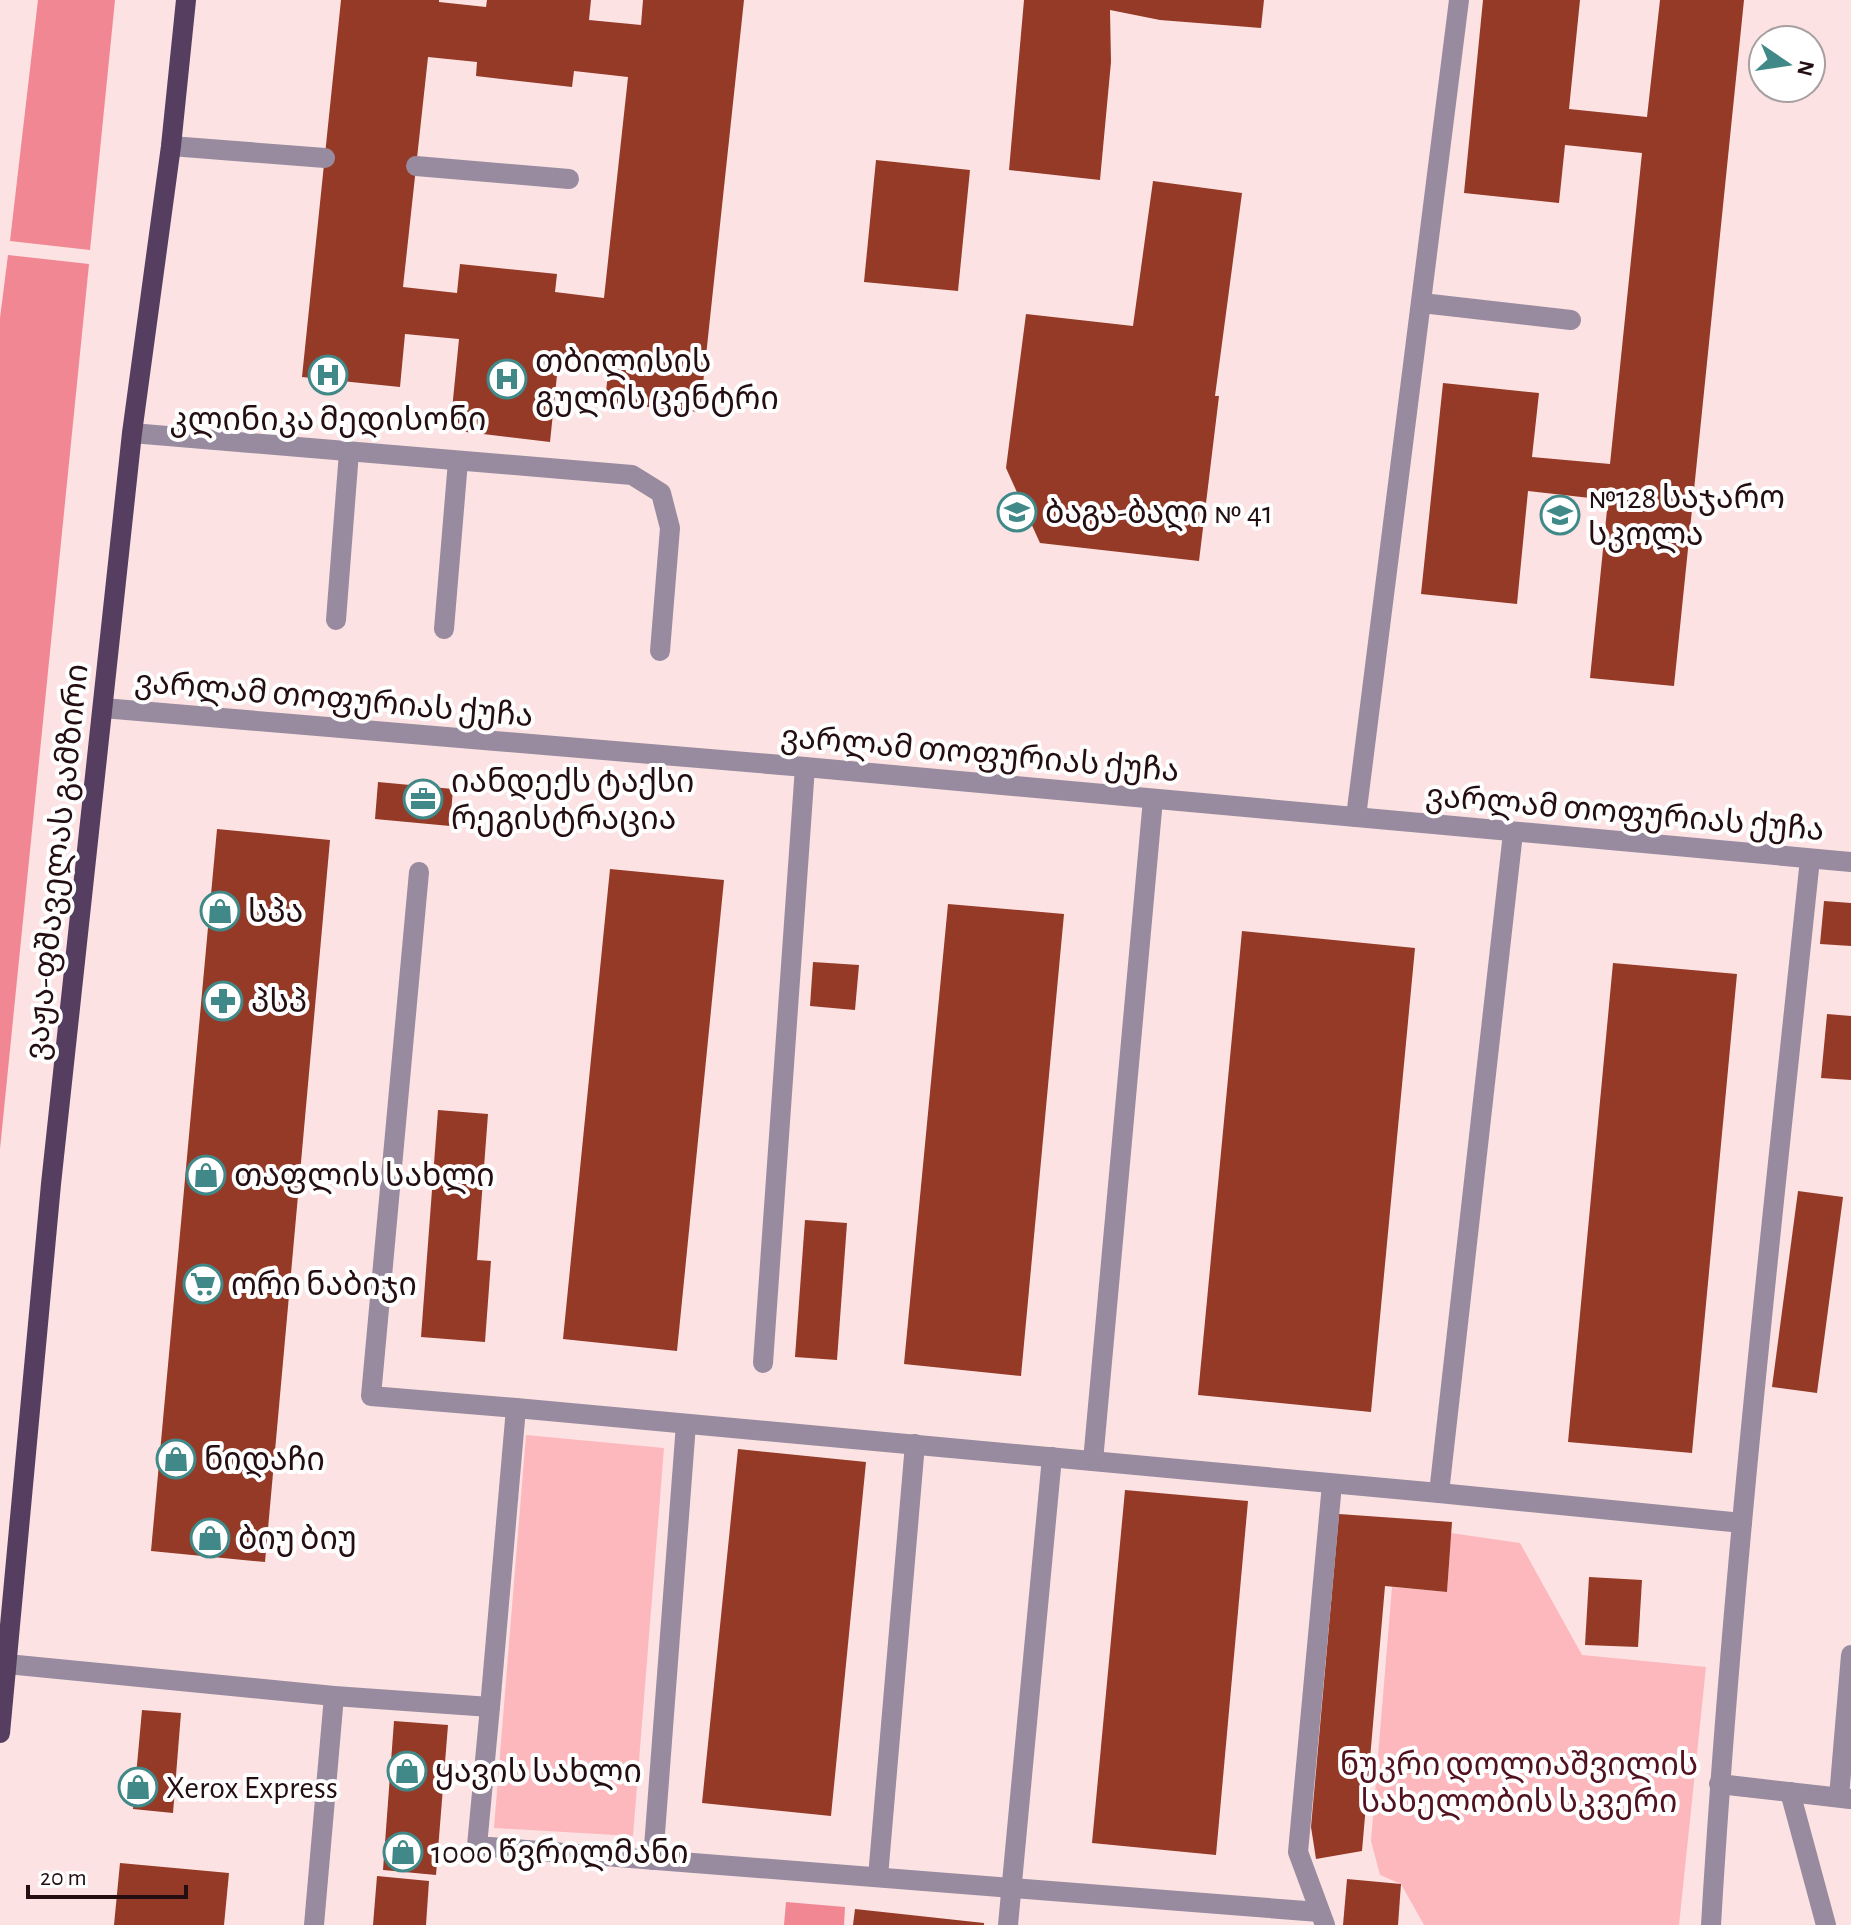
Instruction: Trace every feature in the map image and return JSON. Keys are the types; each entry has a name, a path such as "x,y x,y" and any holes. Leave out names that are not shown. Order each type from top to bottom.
{"main road":[{"name":"ვაჟა-ფშაველას გამზირი","path":"0,1733 51,1184 132,433 171,146 186,0"}],"street":[{"path":"1356,817 1459,0"},
{"path":"171,146 325,158"},
{"path":"416,166 569,179"},
{"path":"1422,303 1571,320"},
{"path":"132,433 632,475 661,493 670,528 660,651"},
{"path":"336,620 349,452"},
{"path":"444,629 458,461"},
{"name":"ვარლამ თოფურიას ქუჩა","path":"103,708 805,767 1851,862"},
{"path":"763,1363 805,767"},
{"path":"1093,1461 1153,799"},
{"path":"1439,1493 1513,833"},
{"path":"1711,1925 1719,1784 1742,1523 1810,859"},
{"path":"419,872 371,1396 1742,1523"},
{"path":"516,1408 477,1846 1011,1887 1322,1918 1298,1852 1332,1484"},
{"path":"653,1860 686,1424"},
{"path":"878,1877 915,1444"},
{"path":"1008,1925 1052,1457"},
{"path":"1719,1784 1845,1798 1851,1655"},
{"path":"7,1664 334,1696 490,1707"},
{"path":"314,1925 334,1696"},
{"path":"1790,1792 1826,1925"}],"green space":[{"path":"526,1435 664,1448 633,1836 494,1828"},
{"name":"ნუკრი დოლიაშვილის სახელობის სკვერი","path":"1451,1533 1520,1543 1582,1655 1706,1667 1679,1925 1424,1925 1401,1884 1380,1875 1371,1841 1392,1587 1447,1592"}],"shaded area":[{"path":"38,0 115,0 90,250 10,241"},
{"path":"8,255 89,264 0,1149 0,318"},
{"path":"786,1902 845,1907 844,1925 784,1925"}],"building":[{"path":"341,0 439,0 486,7 487,0 591,0 589,20 641,25 643,0 744,0 700,412 605,403 609,361 559,356 550,442 450,430 459,339 405,334 400,387 302,377","holes":["428,57 477,62 476,76 572,87 574,71 628,77 604,298 555,292 557,274 460,264 457,293 403,287"]},
{"path":"1024,0 1264,0 1261,28 1160,20 1110,10 1111,62 1100,180 1009,170"},
{"path":"1483,0 1580,0 1569,109 1647,117 1660,0 1744,0 1674,686 1590,678 1608,500 1528,491 1517,604 1421,594 1443,383 1539,393 1532,457 1610,464 1642,153 1565,145 1559,203 1464,193"},
{"path":"876,160 970,170 958,291 864,282"},
{"path":"1153,181 1242,193 1215,396 1219,396 1199,561 1040,543 1006,468 1026,314 1133,326"},
{"path":"378,782 453,789 450,826 375,819"},
{"path":"217,829 330,840 265,1562 151,1551"},
{"path":"610,869 724,880 677,1351 563,1339"},
{"path":"1824,901 1851,903 1851,946 1820,944"},
{"path":"948,904 1064,914 1021,1376 904,1364"},
{"path":"1242,931 1415,948 1371,1412 1198,1395"},
{"path":"813,962 859,965 855,1010 810,1006"},
{"path":"1613,963 1737,974 1692,1453 1568,1442"},
{"path":"1827,1014 1851,1016 1851,1080 1821,1078"},
{"path":"438,1110 488,1114 477,1260 491,1261 485,1342 421,1337"},
{"path":"1798,1191 1843,1197 1817,1393 1772,1387"},
{"path":"805,1220 847,1223 837,1360 795,1357"},
{"path":"738,1449 866,1462 831,1816 702,1803"},
{"path":"1125,1490 1248,1501 1216,1855 1092,1843"},
{"path":"1339,1514 1452,1522 1447,1592 1385,1586 1362,1851 1316,1859 1311,1827"},
{"path":"1589,1577 1642,1580 1638,1647 1585,1645"},
{"path":"142,1710 181,1713 173,1813 133,1809"},
{"path":"394,1721 448,1725 436,1875 383,1870"},
{"path":"120,1863 229,1873 224,1925 114,1925"},
{"path":"377,1876 429,1881 426,1925 373,1925"},
{"path":"1347,1879 1401,1884 1398,1925 1343,1925"},
{"path":"855,1909 984,1923 984,1925 853,1925"}],"place":[{"name":"კლინიკა მედისონი","path":"328,375"},
{"name":"თბილისის გულის ცენტრი","path":"507,379"},
{"name":"ბაგა-ბაღი № 41","path":"1017,512"},
{"name":"№128 საჯარო სკოლა","path":"1560,515"},
{"name":"იანდექს ტაქსი რეგისტრაცია","path":"423,799"},
{"name":"სპა","path":"220,911"},
{"name":"პსპ","path":"223,1001"},
{"name":"თაფლის სახლი","path":"206,1175"},
{"name":"ორი ნაბიჯი","path":"203,1284"},
{"name":"ნიდაჩი","path":"176,1459"},
{"name":"ბიუ ბიუ","path":"210,1538"},
{"name":"ყავის სახლი","path":"407,1771"},
{"name":"Xerox Express","path":"138,1787"},
{"name":"1000 წვრილმანი","path":"403,1852"}]}
